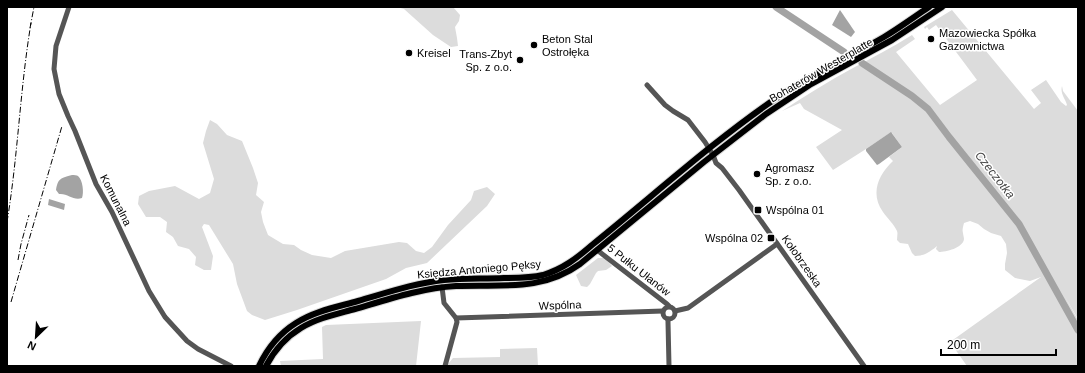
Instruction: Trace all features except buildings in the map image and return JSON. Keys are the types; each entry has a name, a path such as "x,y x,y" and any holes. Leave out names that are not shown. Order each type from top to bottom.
{"main road":[{"name":"Bohaterów Westerplatte","path":"709,149 776,98 810,77 883,37 929,7"},
{"name":"Bohaterów Westerplatte","path":"713,155 751,124 781,103 811,84 898,36 942,7"},
{"name":"Księdza Antoniego Pęksy","path":"259,366 273,344 285,332 302,320 320,312 423,283 456,279 526,278 543,275 559,269 569,264 709,149"},
{"name":"Księdza Antoniego Pęksy","path":"266,366 275,352 286,340 301,328 314,321 408,293 442,287 539,283 556,278 568,272 597,250 713,155"}],"street":[{"name":"Komunalna","path":"69,7 56,46 54,68 58,94 75,131 96,184 112,212 149,291 165,317 187,341 198,349 231,366"},
{"name":"Kołobrzeska","path":"647,85 665,105 688,120 704,140 716,163 722,168 739,190 864,366"},
{"path":"675,312 688,308 777,244"},
{"name":"5 Pułku Ułanów","path":"597,250 669,306"},
{"path":"442,287 444,303 456,318 457,322 446,366"},
{"path":"669,366 668,318 665,317 664,311 665,308 669,306 674,308 675,312"},
{"name":"Wspólna","path":"456,318 664,311"},
{"path":"668,318 674,317 675,312"}],"shaded area":[{"path":"397,7 453,7 460,15 459,21 455,27 458,46 451,47 433,35 404,9"},
{"path":"840,10 855,32 851,37 832,25"},
{"path":"952,10 1034,109 1041,103 1031,90 1046,80 1061,102 1066,106 1067,105 1063,96 1062,86 1063,91 1078,111 1078,319 1064,295 1078,320 1078,366 967,366 950,342 1041,277 1030,281 1015,278 1005,270 1007,253 1006,244 1001,236 991,233 978,224 970,221 964,223 964,239 961,245 950,250 939,252 936,249 937,246 927,253 915,256 908,244 900,243 897,240 897,231 883,212 877,198 876,192 883,172 893,161 889,157 902,147 892,133 833,170 816,147 842,130 804,109 800,103 782,111 835,78 912,35 915,39 896,52 940,105 977,80 936,25 929,30 927,27 925,29 924,27"},
{"path":"210,120 217,124 227,135 242,141 258,183 256,195 264,202 261,212 268,235 283,244 294,245 312,255 331,258 345,251 399,242 407,243 416,251 424,253 432,247 448,225 471,200 474,191 487,187 495,194 487,206 427,263 406,268 386,279 265,320 252,315 247,311 237,284 233,264 209,225 204,224 202,227 213,256 211,270 204,270 195,265 196,257 189,249 178,246 173,237 166,232 167,222 160,217 146,217 138,204 139,196 149,191 175,186 199,199 210,193 214,179 203,143"},
{"path":"891,132 902,147 877,165 866,149"},
{"path":"72,175 78,176 81,180 83,190 82,198 79,199 59,194 56,190 61,179"},
{"path":"49,199 65,204 64,210 48,205"},
{"path":"598,258 605,258 612,266 606,270 598,271 587,287 581,286 576,275"},
{"path":"421,321 416,366 281,366 280,361 323,359 322,327 326,325"},
{"path":"537,348 538,366 448,366 453,358 500,357 500,349"}],"waterway":[{"name":"Czeczotka","path":"776,7 844,52"},
{"name":"Czeczotka","path":"862,63 912,96 928,109 1019,224 1078,330"}],"railway":[{"path":"30,28 34,7"},
{"path":"7,222 31,23"},
{"path":"11,302 62,126"},
{"path":"18,260 29,215"}],"place":[{"name":"Mazowiecka Spółka Gazownictwa","path":"931,39"},
{"name":"Beton Stal Ostrołęka","path":"534,45"},
{"name":"Kreisel","path":"409,53"},
{"name":"Trans-Zbyt Sp. z o.o.","path":"520,60"},
{"name":"Agromasz Sp. z o.o.","path":"757,174"},
{"name":"Wspólna 01","path":"758,210"},
{"name":"Wspólna 02","path":"771,238"}]}
